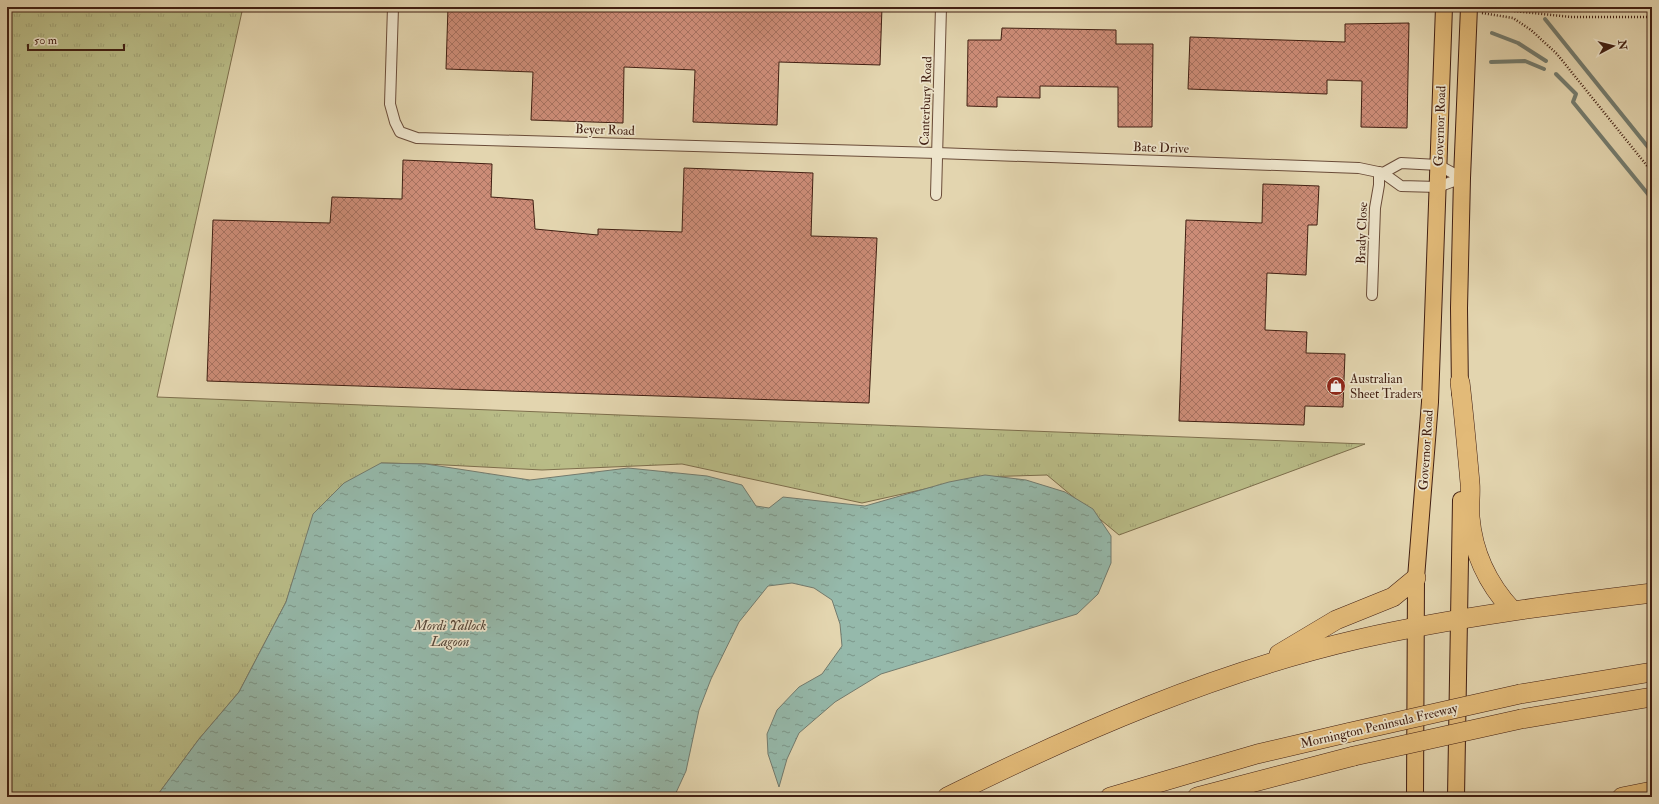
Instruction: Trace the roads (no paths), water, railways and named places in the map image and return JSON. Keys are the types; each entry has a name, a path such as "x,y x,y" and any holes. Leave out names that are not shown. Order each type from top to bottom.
{"highway":[{"path":"1460,382 1470,485 1470,517 1476,544 1486,576 1496,593 1512,610"},
{"path":"1255,668 1336,620 1393,598 1416,578"},
{"path":"947,797 1049,748 1114,721 1255,668 1358,639 1460,619 1512,610 1652,593"},
{"name":"Mornington Peninsula Freeway","path":"1110,797 1257,754 1351,732 1520,694 1652,672"},
{"name":"Mornington Peninsula Freeway","path":"1197,797 1354,756 1521,719 1652,698"},
{"path":"1622,797 1646,793"}],"main road":[{"name":"Governor Road","path":"1415,797 1416,578 1430,402 1444,7"},
{"name":"Governor Road","path":"1456,797 1460,619 1459,308 1462,178 1469,9"}],"street":[{"name":"Beyer Road","path":"393,7 390,104 395,122 400,132 409,136 937,153"},
{"name":"Canterbury Road","path":"936,195 941,7"},
{"name":"Bate Drive","path":"937,153 1359,168 1381,173 1401,186 1438,187 1462,178"},
{"path":"1381,173 1401,163 1438,165 1462,178"},
{"name":"Brady Close","path":"1372,295 1375,208 1381,173"}],"water":[{"name":"Mordi Yallock Lagoon","path":"381,463 426,464 530,480 628,468 707,476 742,485 756,506 769,508 783,497 865,506 949,482 985,475 1026,480 1065,492 1093,509 1111,536 1111,563 1098,594 1077,614 881,674 835,702 799,733 787,759 779,787 768,754 767,734 777,710 799,687 822,674 842,646 840,624 832,600 814,588 792,583 768,586 739,622 711,679 699,710 686,771 674,797 156,797 199,739 239,692 286,602 313,514 344,483"}],"waterway":[{"path":"1545,19 1652,152"},
{"path":"1492,33 1518,43 1546,61"},
{"path":"1491,62 1525,61 1544,69"},
{"path":"1556,74 1576,94 1573,102 1652,199"}],"place":[{"name":"Australian Sheet Traders","path":"1336,386"}]}
